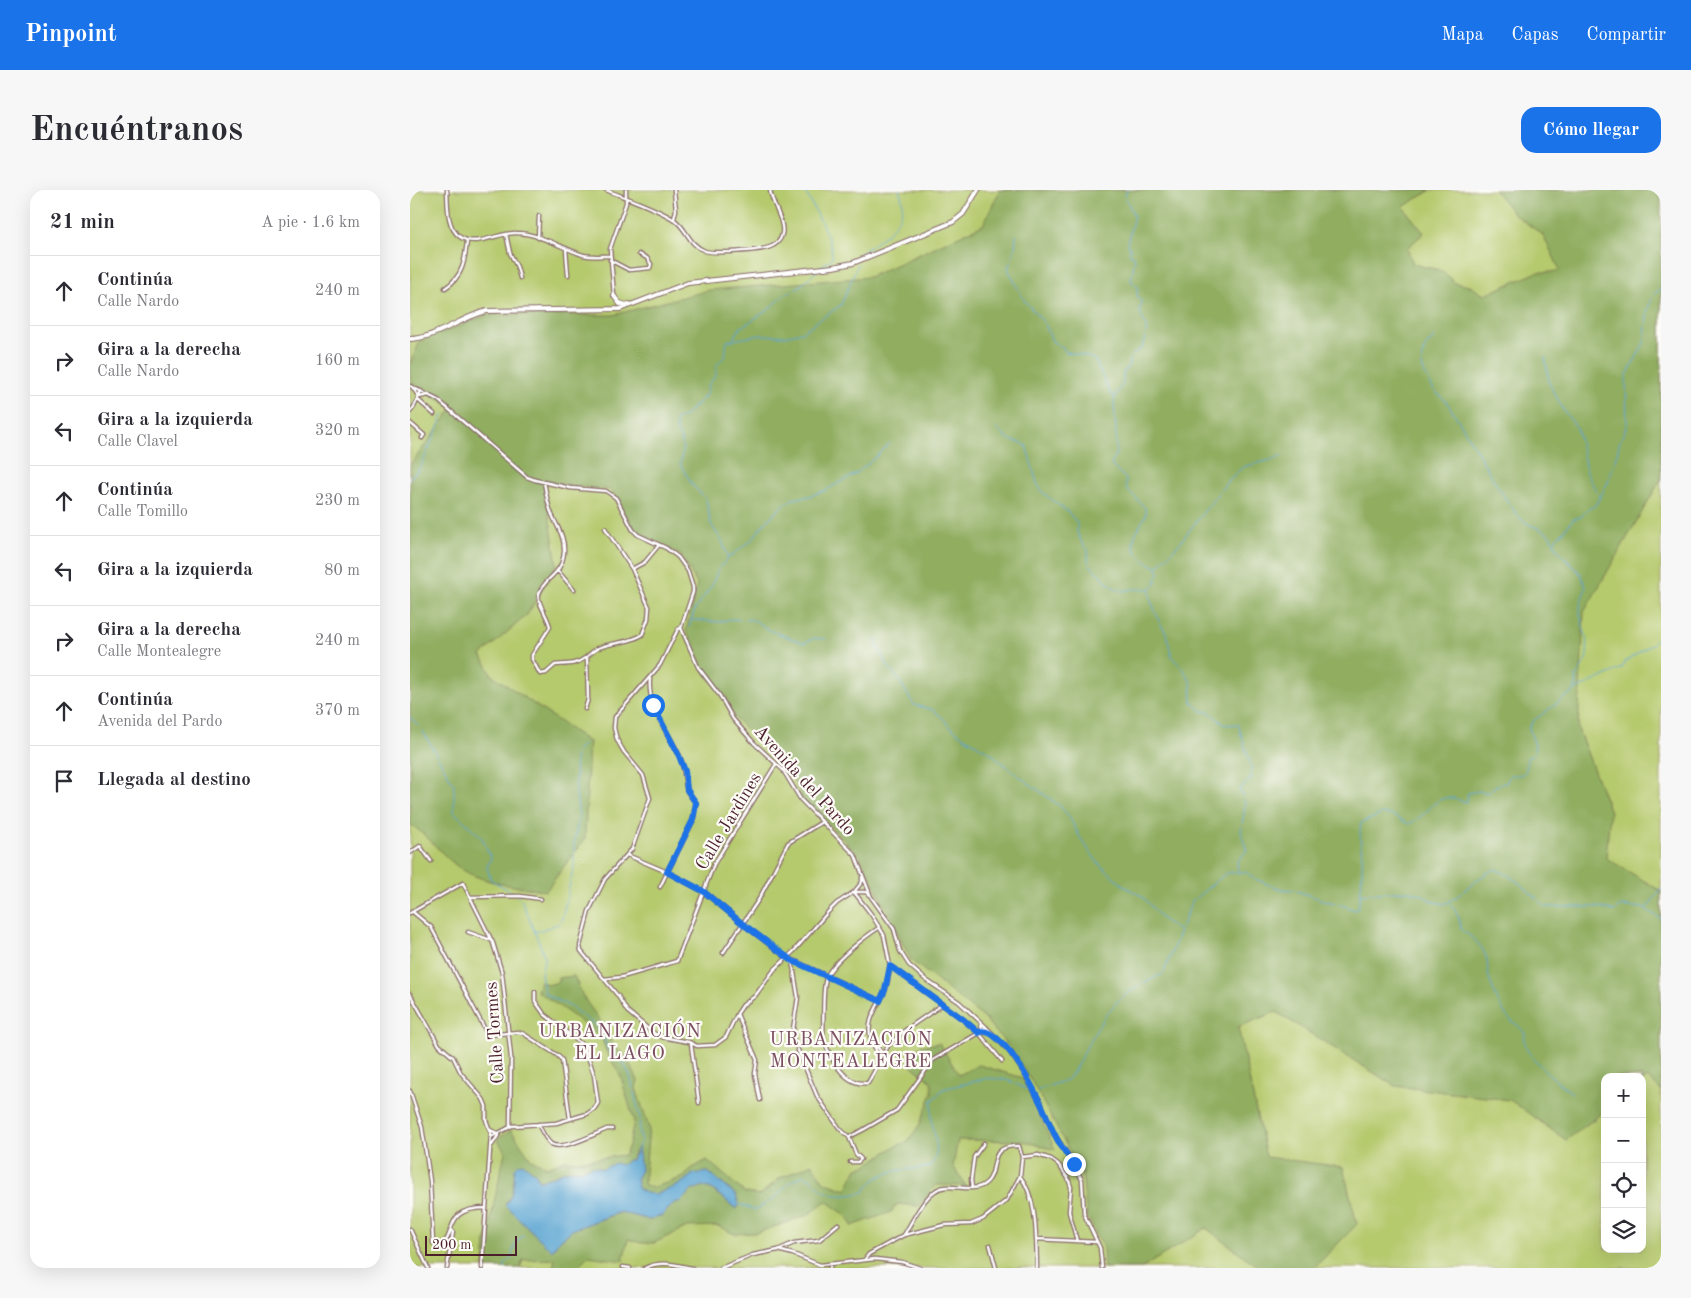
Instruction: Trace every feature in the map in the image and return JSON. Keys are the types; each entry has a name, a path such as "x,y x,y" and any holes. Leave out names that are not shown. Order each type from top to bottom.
{"main road":[{"path":"410,338 427,336 470,316 487,312 620,309 680,285 695,282 834,267 854,263 953,222 963,214 978,190"},
{"path":"614,296 620,309"},
{"path":"618,303 626,305 645,299"},
{"path":"609,310 618,303"}],"street":[{"path":"447,190 450,222 457,234 467,241 517,233 538,238 585,256 610,258 629,270 650,268 650,260 638,254"},
{"path":"606,190 674,219 693,244 706,252 719,253 767,248 778,241 783,229 782,221 771,198 770,190"},
{"path":"614,296 610,258 611,242 624,209 626,190"},
{"path":"674,190 676,210 674,219"},
{"path":"538,238 539,216"},
{"path":"506,234 510,253 520,278"},
{"path":"446,288 461,272 467,241"},
{"path":"566,249 568,274"},
{"path":"411,387 430,395 450,410 527,477 570,488 606,491 611,494 619,504 633,530 638,535 659,544 678,557 688,571 692,582 693,592 681,628 678,629 660,665 616,717 614,728 617,740 624,752 643,775 650,798 632,848 605,880 589,911 580,946 618,996 626,1011 662,1037 692,1044 714,1045 723,1041 743,1005 759,992 765,980 837,903 862,887"},
{"path":"411,387 418,398 434,414"},
{"path":"410,412 421,391"},
{"path":"418,398 430,395"},
{"path":"410,422 424,435 422,438"},
{"path":"544,482 550,511 562,534 564,552 558,571 546,582 539,594 539,599 550,627 533,651 532,659 538,672 541,674 547,672 555,665 569,664 587,657 602,646 634,640 642,635 650,612 632,569 605,528"},
{"path":"547,492 551,484"},
{"path":"632,569 645,562 659,544"},
{"path":"558,571 574,590"},
{"name":"Avenida del Pardo","path":"681,628 698,667 720,696 733,719 788,777 801,800 851,850 857,859 862,887 894,929 900,951 909,965 980,1020 1010,1052 1024,1073 1040,1101 1054,1134 1078,1171 1083,1188 1084,1214 1098,1242 1102,1268"},
{"path":"585,709 588,699 587,657"},
{"path":"650,677 649,688 653,705 679,756 685,771 687,790 696,803 693,820 660,887"},
{"name":"Calle Jardines","path":"604,979 622,977 677,961 714,864 776,764"},
{"path":"723,953 759,899 788,843 822,822"},
{"path":"410,853 420,846 430,861"},
{"path":"627,855 667,872 703,891 787,958 880,1001"},
{"path":"857,859 862,879 860,891"},
{"name":"Calle Tormes","path":"411,913 463,883 491,940 502,973 509,1033 511,1057 510,1127"},
{"path":"854,892 866,892 871,897"},
{"path":"854,892 884,935 890,966 885,990 869,1024 869,1032 880,1059"},
{"path":"471,897 520,896 541,899"},
{"path":"411,913 431,927 486,1033 490,1036 509,1033 524,1034 562,1060 570,1119"},
{"path":"880,927 857,942 827,976 825,984 824,1036 825,1043 840,1070 856,1083 866,1084 888,1046 904,1031 943,1004"},
{"path":"468,932 491,940"},
{"path":"792,960 798,997 792,1036 817,1096 840,1129 849,1137 856,1154 860,1156 861,1159 858,1162 850,1162"},
{"path":"890,966 980,1032 1002,1061"},
{"path":"491,1137 510,1127 556,1123 570,1119 591,1112 598,1103 588,1052 582,1043 540,1010 535,1001 535,992"},
{"path":"410,994 439,1045 453,1057 486,1106 486,1120 490,1130 491,1147 482,1268"},
{"path":"737,1014 758,1060 755,1074 760,1100"},
{"path":"980,1020 980,1032"},
{"path":"849,1137 898,1110 933,1060 986,1027"},
{"path":"980,1032 987,1032 996,1036"},
{"path":"872,1040 883,1054"},
{"path":"692,1044 699,1103"},
{"path":"410,1091 424,1135 430,1181 434,1243 439,1246 441,1245 458,1215 467,1210 486,1208"},
{"path":"538,1124 548,1140 556,1146 568,1144 612,1129"},
{"path":"490,1130 499,1134"},
{"path":"491,1147 499,1134"},
{"path":"972,1188 971,1180 974,1157 984,1143"},
{"path":"865,1259 869,1254 904,1236 944,1225 971,1224 983,1219 1007,1200 1020,1176 1022,1157 1018,1146 998,1152 994,1159 992,1175 988,1182 982,1186 944,1188 934,1192 926,1199 904,1236"},
{"path":"1022,1157 1038,1155 1051,1159 1058,1164 1068,1178 1071,1187 1069,1212 1077,1240"},
{"path":"1020,1176 1026,1184 1035,1220 1037,1268"},
{"path":"721,1268 753,1255 778,1250 794,1243 816,1241 838,1224"},
{"path":"410,1229 428,1268"},
{"path":"447,1268 450,1231"},
{"path":"1036,1239 1098,1242"},
{"path":"990,1245 996,1268"},
{"path":"785,1246 785,1251"},
{"path":"778,1250 825,1267 830,1268 834,1264"},
{"path":"825,1267 865,1259 896,1261 920,1268"},
{"path":"645,1268 654,1264 667,1263 690,1268"},
{"path":"622,1267 630,1268"}],"green space":[{"path":"410,190 1661,190 1661,1268 410,1268"},
{"path":"1000,190 1431,190 1403,207 1424,233 1407,248 1413,264 1443,271 1455,283 1470,286 1484,295 1538,272 1560,270 1543,235 1514,214 1494,190 1661,190 1661,479 1584,612 1578,729 1610,812 1606,858 1661,891 1661,1091 1648,1078 1646,1079 1646,1073 1601,1073 1601,1114 1566,1140 1510,1100 1395,1086 1276,1012 1238,1027 1266,1157 1343,1167 1357,1224 1314,1268 1260,1268 1206,1228 1142,1268 1104,1268 1103,1247 1087,1216 1082,1174 1032,1082 1009,1047 985,1019 911,960 860,856 803,800 790,773 735,718 725,697 705,673 686,631 697,584 681,555 636,531 611,490 544,482 557,564 527,615 481,655 492,675 589,742 585,838 546,891 488,881 477,877 457,866 423,833 410,824 410,465 453,408 410,382 410,364 420,341 487,315 613,315 710,290 869,277 983,225"},
{"path":"574,976 583,997 603,1025 615,1048 625,1055 638,1080 636,1088 649,1128 644,1184 652,1188 684,1177 691,1169 707,1160 745,1193 760,1195 780,1178 812,1164 824,1182 846,1190 857,1168 863,1167 894,1147 908,1141 920,1124 932,1093 932,1082 909,1064 920,1046 939,1043 959,1075 979,1065 1023,1078 1055,1150 1023,1141 958,1140 953,1166 966,1186 936,1185 919,1206 897,1204 891,1212 852,1226 847,1216 826,1201 808,1215 756,1233 734,1234 718,1226 687,1227 654,1243 641,1243 628,1239 623,1261 588,1256 576,1268 553,1268 555,1259 523,1260 520,1268 484,1268 486,1240 505,1152 497,1139 511,1130 531,1159 547,1167 565,1160 576,1161 625,1155 629,1145 634,1121 621,1077 606,1051 602,1038 537,991 540,981 548,985 558,982 558,978","holes":["638,1147 641,1170 636,1179 638,1188 646,1193 656,1194 679,1185 693,1174 708,1172 736,1195 736,1209 711,1189 702,1186 691,1191 680,1202 675,1202 662,1216 650,1220 621,1212 572,1230 558,1242 552,1251 505,1204 512,1193 515,1168 523,1163 536,1174 538,1180 544,1180 565,1171 582,1170 592,1166 603,1169 622,1165 628,1160 632,1160"]}],"water":[{"path":"638,1147 641,1170 636,1179 638,1189 646,1193 656,1194 679,1185 693,1174 708,1172 736,1195 739,1205 736,1209 712,1189 702,1186 691,1191 680,1202 675,1202 662,1216 650,1220 620,1212 572,1230 558,1242 552,1251 505,1205 512,1193 515,1168 519,1164 523,1163 536,1174 538,1180 544,1180 565,1171 582,1170 593,1166 603,1169 615,1163 622,1165 628,1160 632,1160"}],"waterway":[{"path":"804,190 831,246 831,259 821,266"},
{"path":"857,259 856,257 883,237 898,221 902,212 899,190"},
{"path":"1127,190 1125,196 1134,216 1127,244 1131,250 1129,253 1135,258 1131,281 1138,287 1137,296 1142,302 1139,310 1147,329 1142,348 1131,356 1128,366 1123,373 1123,384 1115,396 1116,454 1111,465 1126,479 1126,488 1145,508 1146,514 1135,536 1135,549 1140,557 1157,567 1159,574 1156,577 1156,584 1150,589 1151,601 1166,633 1172,657 1191,682 1192,702 1202,711 1209,712 1225,725 1238,724 1251,766 1251,779 1239,790 1245,804 1241,830 1247,850 1237,862 1238,871"},
{"path":"1016,235 1015,249 1008,269 1024,300 1045,324 1052,341 1066,352 1095,360 1110,393 1115,397"},
{"path":"728,558 722,541 711,524 706,499 693,486 680,464 682,445 676,420 686,415 706,395 708,385 716,375 716,366 725,356 727,341 761,335 785,336 802,332 841,305 858,264"},
{"path":"733,339 740,328 768,310 784,295 800,286 817,271"},
{"path":"1575,689 1577,681 1575,678 1587,656 1586,635 1580,614 1580,606 1586,588 1581,574 1554,544 1556,538 1573,519 1581,517 1586,510 1596,505 1608,482 1620,441 1627,425 1626,377 1644,343 1648,308 1654,294 1661,289"},
{"path":"1435,337 1426,346 1422,357 1422,366 1431,385 1446,401 1499,489 1518,516 1527,524 1547,532 1553,541"},
{"path":"1545,357 1549,383 1564,411 1577,428 1587,474 1600,498"},
{"path":"410,478 420,468 444,413"},
{"path":"996,428 1009,439 1026,445 1037,483 1042,492 1068,512 1077,523 1077,532 1088,550 1088,561 1091,566 1115,588 1123,591 1150,589"},
{"path":"689,627 695,609 712,585 718,570 728,558 752,540 761,527 783,505 793,499 824,491 857,473 890,443"},
{"path":"1157,567 1178,545 1227,482 1238,471 1246,466 1283,455"},
{"path":"692,620 720,622 730,619 754,620 771,631 804,643 814,638 826,639"},
{"path":"1038,1090 1066,1080 1073,1073 1094,1033 1114,1005 1134,989 1163,974 1192,901 1226,873 1246,872 1253,878 1279,889 1294,890 1355,910 1358,908 1362,882 1361,823 1382,814 1392,815 1409,824 1443,798 1467,802 1468,793 1480,791 1488,793 1495,786 1506,783 1510,775 1522,774 1527,767 1527,758 1534,754 1535,746 1529,728 1533,721 1575,690 1622,668 1626,661 1652,644 1661,634"},
{"path":"876,639 878,648 889,668 899,680 914,705 933,710 949,726 991,753 1060,806 1068,815 1081,839 1098,863 1124,886 1143,897 1161,918 1179,931"},
{"path":"410,717 421,728 454,785 454,812 482,838 491,858 487,867 491,880 521,899 545,957 541,974 545,994 571,1007 601,1030 608,1050 624,1064 630,1076 640,1118 639,1133 642,1140 638,1148"},
{"path":"535,932 558,924 562,919 574,865 574,842 579,818 575,758 578,749 586,743"},
{"path":"1360,894 1410,891 1423,895 1431,901 1444,904 1495,869 1516,881 1546,907 1596,907 1614,911 1621,906 1643,908 1661,919"},
{"path":"1646,909 1661,889"},
{"path":"1449,904 1457,915 1461,929 1483,950 1487,959 1489,977 1497,999 1506,1015 1525,1034 1524,1042 1526,1048 1544,1070 1572,1093"},
{"path":"738,1204 755,1210 777,1196 790,1182 804,1175 825,1191 836,1195 847,1195 864,1192 870,1184 885,1174 930,1167 936,1156 932,1101 943,1089 988,1078 1008,1080 1030,1091"},
{"path":"505,1268 505,1264 511,1258 515,1244 523,1235"}],"district":[{"name":"URBANIZACIÓN EL LAGO","path":"620,1041"},
{"name":"URBANIZACIÓN MONTEALEGRE","path":"851,1049"}],"route":[{"path":"653,705 679,756 685,771 687,790 696,803 693,820 667,872 703,891 743,924 792,960 880,1001 885,990 890,966 943,1004 979,1033 982,1031 996,1036 1010,1052 1024,1073 1040,1101 1061,1147 1074,1164"}]}
